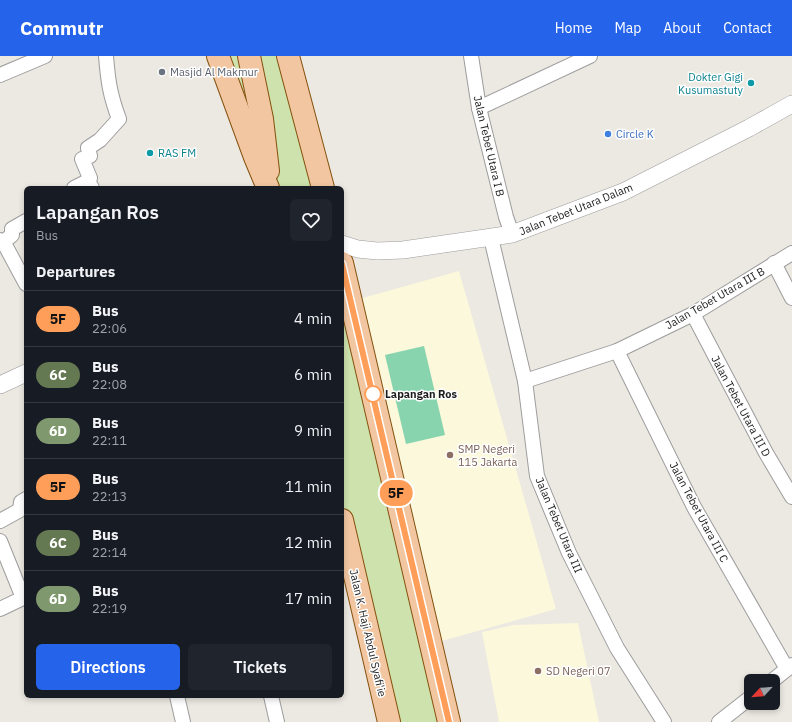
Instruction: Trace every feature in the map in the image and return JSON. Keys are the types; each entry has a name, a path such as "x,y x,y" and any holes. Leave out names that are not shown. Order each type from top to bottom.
{"main road":[{"path":"218,56 255,157 268,186"},
{"path":"249,56 262,119 267,154 269,186"},
{"path":"288,56 322,186"},
{"path":"344,272 449,722"},
{"name":"Jalan K. Haji Abdul Syafi'ie","path":"344,529 389,722"}],"street":[{"path":"0,75 45,56"},
{"path":"90,185 90,178 82,159 90,156 88,148 100,140 119,119 108,85 106,56"},
{"name":"Jalan Tebet Utara I B","path":"471,56 479,108 506,217 512,234"},
{"path":"479,108 590,56"},
{"name":"Jalan Tebet Utara Dalam","path":"344,245 358,249 377,251 404,250 512,234 623,192 749,128 792,104"},
{"path":"24,222 12,229 12,235 2,241 24,280"},
{"name":"Jalan Tebet Utara III","path":"491,238 525,381 537,476 570,553 617,648 664,722"},
{"name":"Jalan Tebet Utara III B","path":"525,381 617,352 693,314 792,253"},
{"path":"774,263 792,298"},
{"name":"Jalan Tebet Utara III D","path":"693,314 766,453 792,496"},
{"name":"Jalan Tebet Utara III C","path":"617,352 694,507 790,667"},
{"path":"0,385 24,374"},
{"path":"0,521 20,510 22,502 24,500"},
{"path":"0,541 23,598 0,609"},
{"path":"780,675 790,667"},
{"path":"177,698 183,722"},
{"path":"271,698 276,722"},
{"path":"719,722 744,702"}],"shaded area":[{"name":"SMP Negeri 115 Jakarta","path":"459,271 556,609 431,644 352,301"},
{"name":"SD Negeri 07","path":"578,623 599,722 499,722 482,632 513,625"}],"green space":[{"path":"218,56 288,56 322,186 267,186"},
{"path":"344,273 449,722 388,722 344,529"},
{"path":"424,346 445,435 406,444 385,355"}],"bus line":[{"name":"5F","path":"344,272 449,722"}],"place":[{"name":"Masjid Al Makmur","path":"162,72"},
{"name":"Dokter Gigi Kusumastuty","path":"751,83"},
{"name":"Circle K","path":"608,134"},
{"name":"RAS FM","path":"150,153"},
{"name":"Lapangan Ros","path":"373,394"},
{"name":"SMP Negeri 115 Jakarta","path":"450,455"},
{"name":"SD Negeri 07","path":"538,671"}]}
